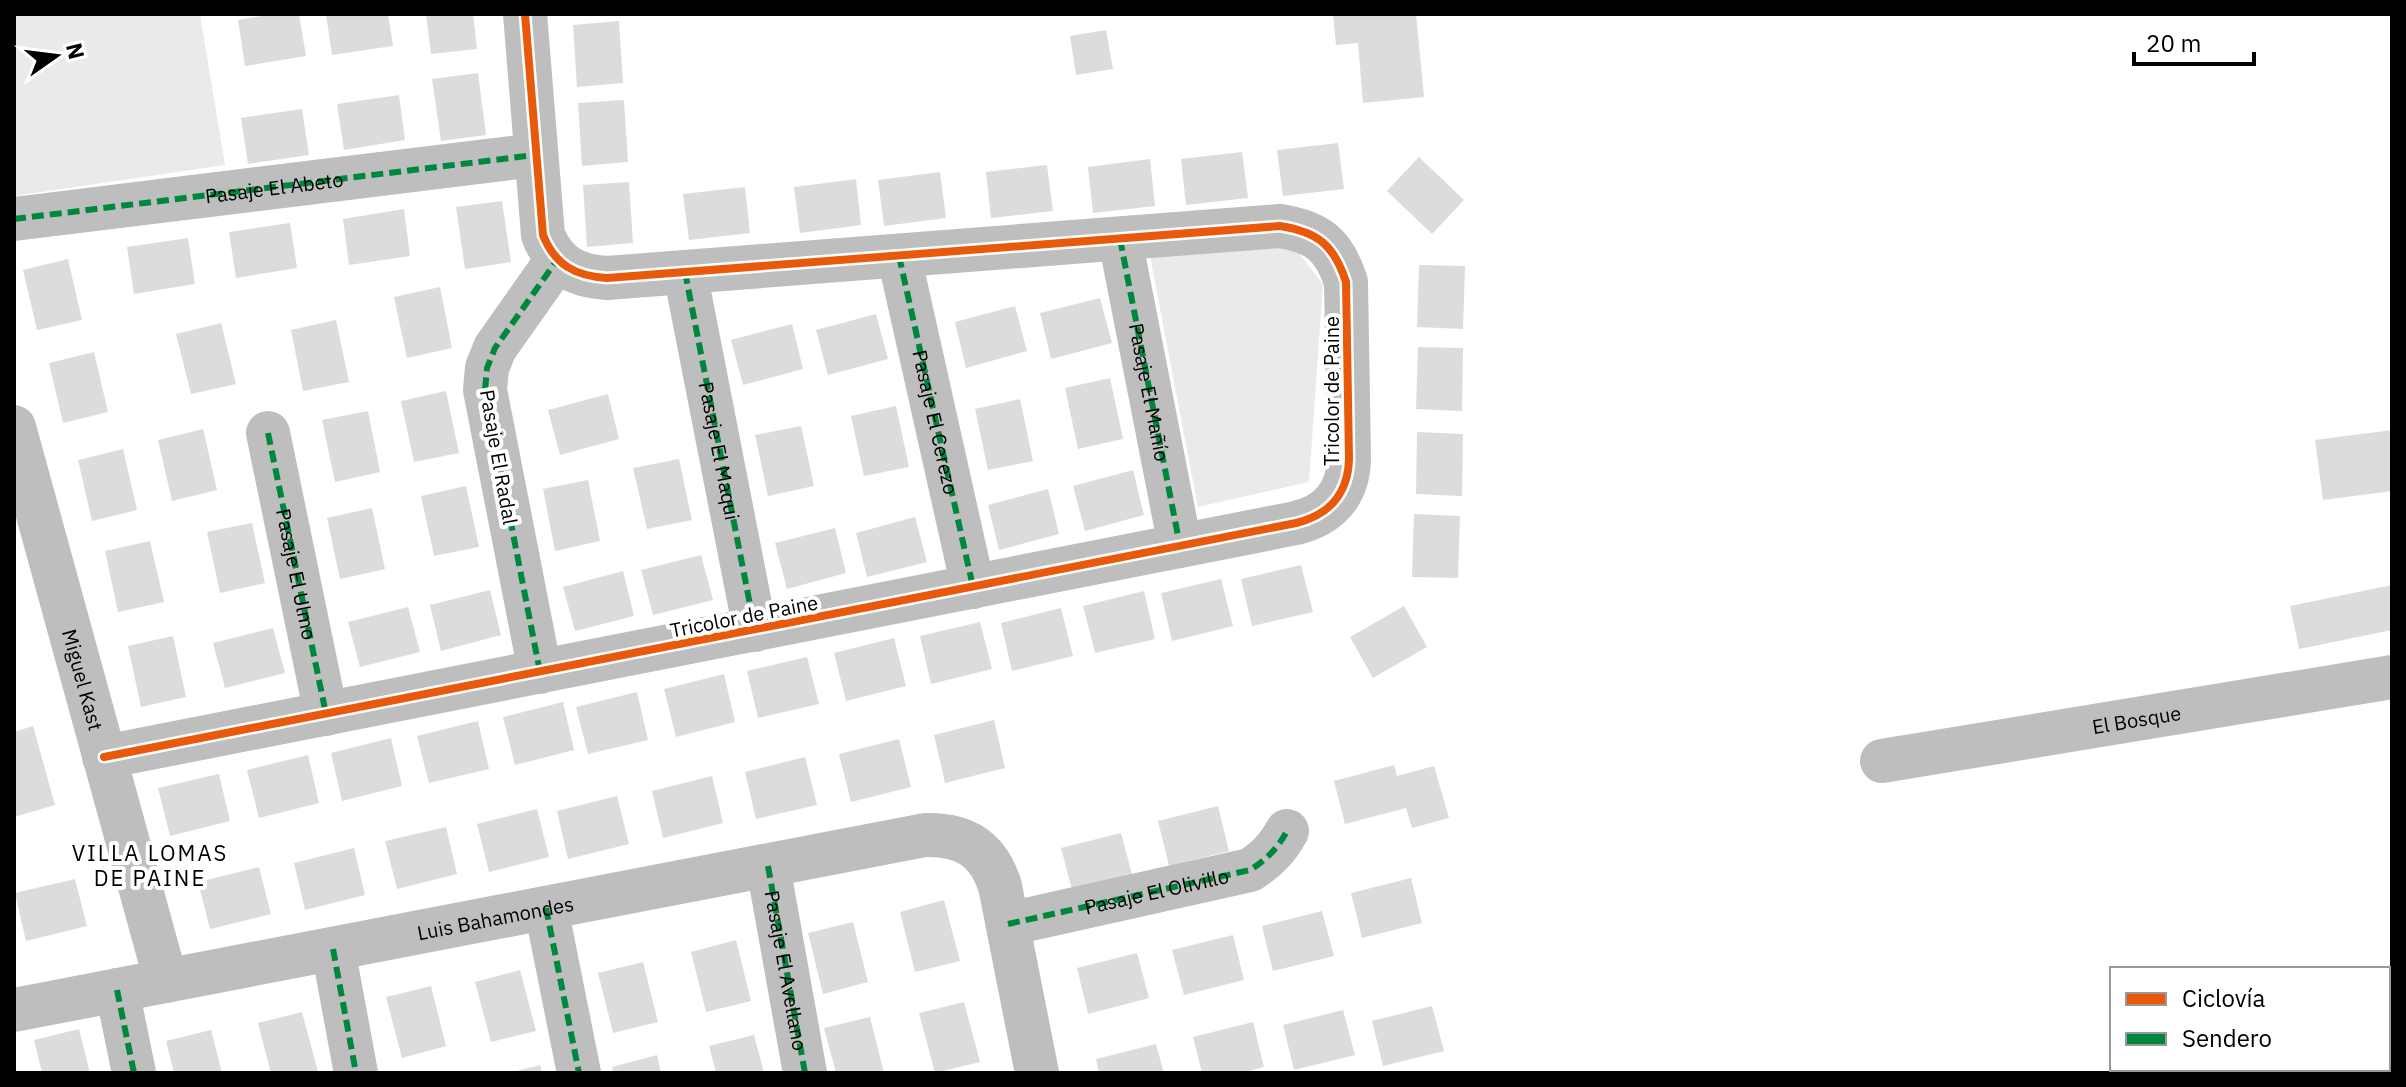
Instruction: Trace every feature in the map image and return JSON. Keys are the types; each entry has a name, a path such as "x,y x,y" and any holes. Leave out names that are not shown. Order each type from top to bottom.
{"street":[{"path":"525,14 543,235 557,260"},
{"name":"Pasaje El Abeto","path":"14,219 535,155"},
{"name":"Tricolor de Paine","path":"104,757 1311,519 1325,512 1336,501 1348,474 1346,282 1331,249 1316,237 1298,229 1280,226 607,278 568,269 557,260"},
{"name":"Pasaje El Mañío","path":"1120,239 1180,546"},
{"name":"Pasaje El Cerezo","path":"899,256 973,587"},
{"name":"Pasaje El Radal","path":"540,672 485,390 487,368 495,348 557,260"},
{"name":"Pasaje El Maqui","path":"685,272 755,630"},
{"name":"Miguel Kast","path":"14,427 166,981"},
{"name":"Pasaje El Ulmo","path":"268,433 326,714"},
{"name":"El Bosque","path":"1882,761 2392,677"},
{"name":"Pasaje El Olivillo","path":"1008,924 1233,876 1266,860 1287,831"},
{"name":"Luis Bahamondes","path":"14,1010 925,835 959,838 986,857 995,871 1008,924"},
{"name":"Pasaje El Avellano","path":"768,866 805,1073"},
{"path":"546,908 579,1073"},
{"path":"1008,924 1037,1073"},
{"path":"333,949 356,1073"},
{"path":"117,990 134,1073"}],"shaded area":[{"path":"200,14 225,165 14,196 14,15"},
{"path":"1291,243 1323,284 1309,482 1198,507 1149,251"}],"building":[{"path":"273,14 299,14 306,56 245,66 238,20"},
{"path":"326,14 388,14 393,46 332,55"},
{"path":"426,14 473,14 477,49 431,54"},
{"path":"1333,14 1416,14 1424,97 1363,103 1358,43 1336,45"},
{"path":"619,21 623,83 577,87 573,25"},
{"path":"1106,30 1113,69 1076,75 1070,36"},
{"path":"478,73 486,135 441,141 432,79"},
{"path":"399,95 405,140 344,150 337,104"},
{"path":"624,100 628,162 582,166 578,103"},
{"path":"302,109 309,155 248,164 241,118"},
{"path":"1338,143 1344,189 1283,196 1277,150"},
{"path":"1242,152 1248,198 1186,205 1181,159"},
{"path":"1419,157 1464,200 1432,234 1387,191"},
{"path":"1150,159 1155,206 1093,213 1088,167"},
{"path":"1047,165 1053,211 991,218 986,172"},
{"path":"940,172 946,218 884,226 878,180"},
{"path":"856,179 861,225 800,233 794,187"},
{"path":"629,182 633,243 587,247 583,185"},
{"path":"745,187 750,233 689,240 683,194"},
{"path":"502,201 511,262 465,269 456,207"},
{"path":"404,209 410,256 349,265 343,219"},
{"path":"290,223 297,268 236,278 229,232"},
{"path":"188,238 195,284 134,294 127,247"},
{"path":"68,259 82,320 37,330 23,270"},
{"path":"1419,265 1465,266 1463,329 1417,327"},
{"path":"440,287 452,348 407,358 394,297"},
{"path":"1100,298 1112,343 1051,359 1040,313"},
{"path":"1015,306 1027,351 966,368 955,322"},
{"path":"876,314 888,359 828,375 816,330"},
{"path":"336,320 349,382 303,391 291,330"},
{"path":"221,323 236,384 191,394 176,334"},
{"path":"792,324 803,369 743,385 731,340"},
{"path":"1418,347 1463,348 1462,411 1416,409"},
{"path":"94,352 108,412 63,423 49,363"},
{"path":"1110,378 1123,439 1078,449 1065,388"},
{"path":"446,391 459,453 414,462 401,401"},
{"path":"608,394 619,439 560,455 548,410"},
{"path":"1020,399 1033,461 988,470 975,409"},
{"path":"896,406 909,467 864,476 851,416"},
{"path":"368,411 380,472 335,482 322,420"},
{"path":"801,426 814,486 768,496 755,435"},
{"path":"203,429 217,490 172,501 158,440"},
{"path":"2392,430 2392,491 2323,500 2315,440"},
{"path":"1417,432 1463,434 1462,496 1416,494"},
{"path":"123,449 137,510 92,521 78,460"},
{"path":"679,459 692,520 647,529 633,468"},
{"path":"1133,470 1144,515 1085,531 1073,486"},
{"path":"588,480 600,541 555,551 543,489"},
{"path":"466,486 479,547 434,556 421,496"},
{"path":"1048,489 1059,534 999,550 988,505"},
{"path":"372,508 385,569 340,579 327,518"},
{"path":"1414,514 1460,516 1458,578 1412,577"},
{"path":"915,517 927,562 867,577 856,533"},
{"path":"252,523 265,583 220,593 207,532"},
{"path":"835,528 846,573 787,589 775,543"},
{"path":"150,541 164,602 118,612 105,551"},
{"path":"701,555 713,600 653,615 641,570"},
{"path":"1301,565 1313,612 1252,626 1241,579"},
{"path":"623,571 634,616 575,631 563,587"},
{"path":"1221,579 1233,626 1172,641 1161,593"},
{"path":"2392,585 2392,630 2299,649 2290,606"},
{"path":"490,590 501,635 441,651 430,605"},
{"path":"1144,591 1155,639 1095,653 1083,606"},
{"path":"1404,606 1427,647 1373,678 1350,637"},
{"path":"408,607 420,652 360,667 348,622"},
{"path":"1061,608 1073,656 1012,671 1001,623"},
{"path":"980,622 992,669 931,684 920,636"},
{"path":"273,628 285,673 225,688 213,643"},
{"path":"173,636 186,697 141,707 128,646"},
{"path":"894,638 906,686 846,701 834,653"},
{"path":"807,657 819,704 758,718 747,671"},
{"path":"724,674 735,722 676,737 664,689"},
{"path":"637,692 648,740 588,754 576,707"},
{"path":"563,702 574,750 515,765 503,717"},
{"path":"994,720 1005,768 945,783 934,735"},
{"path":"478,721 489,769 429,783 417,736"},
{"path":"33,726 55,805 14,817 14,732"},
{"path":"391,738 402,786 342,801 331,753"},
{"path":"899,739 911,787 851,802 839,754"},
{"path":"308,755 319,803 259,818 247,770"},
{"path":"805,757 817,805 756,819 745,772"},
{"path":"1394,765 1397,776 1434,766 1449,818 1412,828 1406,808 1345,824 1334,781"},
{"path":"219,774 230,821 170,836 158,788"},
{"path":"712,776 723,823 663,838 652,791"},
{"path":"617,796 629,844 568,859 557,811"},
{"path":"1218,806 1229,851 1169,866 1158,821"},
{"path":"537,809 549,857 489,872 477,824"},
{"path":"446,827 457,874 397,889 385,841"},
{"path":"1121,833 1133,878 1073,893 1061,848"},
{"path":"354,848 365,895 305,910 294,863"},
{"path":"259,867 271,914 210,929 198,882"},
{"path":"1411,878 1422,923 1362,938 1351,893"},
{"path":"75,879 87,926 26,941 15,893"},
{"path":"944,900 960,961 915,972 900,912"},
{"path":"1322,911 1334,956 1273,971 1262,926"},
{"path":"853,922 868,982 823,994 808,933"},
{"path":"1233,935 1244,980 1184,995 1172,950"},
{"path":"736,940 751,1001 706,1012 691,952"},
{"path":"1137,953 1149,998 1088,1014 1077,968"},
{"path":"643,962 658,1022 613,1033 598,973"},
{"path":"520,970 536,1031 491,1042 475,982"},
{"path":"431,986 446,1046 402,1058 386,997"},
{"path":"964,1002 980,1062 935,1073 919,1013"},
{"path":"1432,1006 1444,1051 1383,1066 1372,1021"},
{"path":"1343,1010 1355,1055 1294,1070 1283,1025"},
{"path":"302,1012 318,1072 271,1073 258,1023"},
{"path":"870,1017 884,1073 836,1073 824,1028"},
{"path":"1253,1022 1264,1067 1241,1073 1202,1073 1193,1037"},
{"path":"79,1029 90,1073 42,1073 34,1040"},
{"path":"211,1030 222,1073 174,1073 166,1041"},
{"path":"754,1035 764,1073 716,1073 709,1046"},
{"path":"1156,1044 1164,1073 1099,1073 1096,1059"},
{"path":"657,1055 661,1073 614,1073 612,1067"},
{"path":"540,1065 542,1073 512,1073 512,1072"}],"marked path":[{"path":"14,219 535,155"},
{"path":"1120,239 1180,546"},
{"path":"899,256 973,587"},
{"path":"540,672 485,390 487,368 495,348 557,260"},
{"path":"685,272 755,630"},
{"path":"268,433 326,714"},
{"path":"1008,924 1250,870 1271,853 1287,831"},
{"path":"768,866 805,1073"},
{"path":"546,908 579,1073"},
{"path":"333,949 356,1073"},
{"path":"117,990 134,1073"}],"cycle path":[{"path":"104,757 1296,523 1318,515 1340,493 1349,459 1346,282 1336,258 1323,242 1305,232 1280,226 607,278 585,275 560,261 543,235 525,14"}],"district":[{"name":"VILLA LOMAS DE PAINE","path":"150,864"}]}
